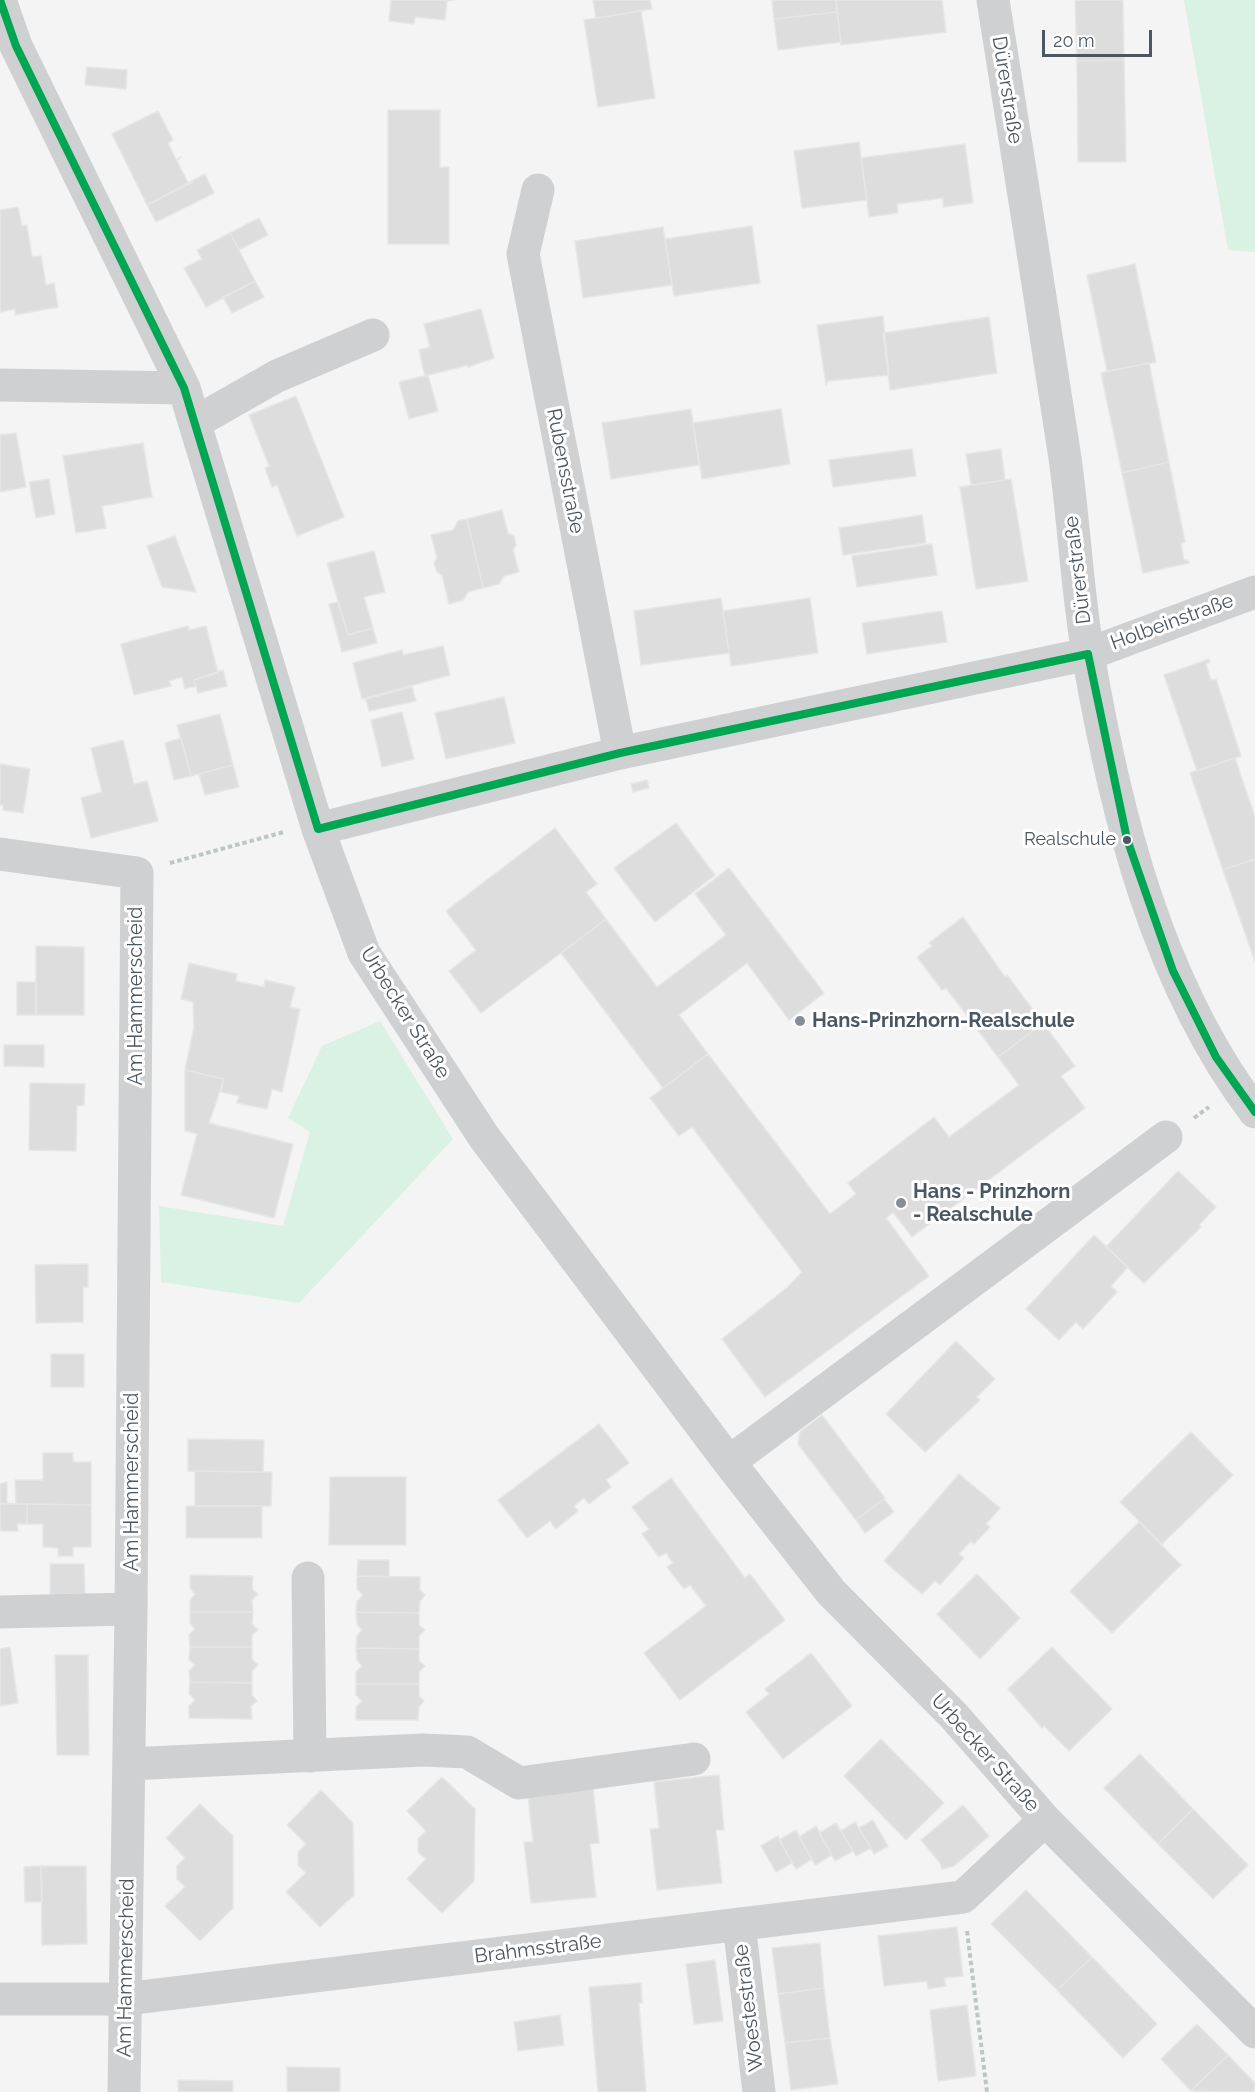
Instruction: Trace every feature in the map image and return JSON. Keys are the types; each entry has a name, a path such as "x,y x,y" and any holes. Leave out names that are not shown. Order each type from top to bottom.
{"street":[{"name":"Urbecker Straße","path":"0,0 16,46 184,387 318,829 364,953 370,963 484,1137 729,1462 831,1592 954,1716 1045,1820 1255,2032"},
{"name":"Dürerstraße","path":"993,0 1065,461 1088,654 1127,839 1173,971 1216,1058 1246,1100"},
{"name":"Rubensstraße","path":"538,190 523,254 620,753"},
{"path":"196,422 277,376 373,335"},
{"path":"0,385 184,387"},
{"name":"Holbeinstraße","path":"318,829 620,753 1088,654 1255,592"},
{"path":"0,854 137,873"},
{"name":"Am Hammerscheid","path":"124,2092 131,1609 137,873"},
{"path":"729,1462 1166,1137"},
{"path":"308,1578 310,1756"},
{"path":"0,1612 131,1609"},
{"path":"129,1764 423,1750 467,1752 519,1783 693,1759"},
{"path":"963,1897 1045,1820"},
{"name":"Brahmsstraße","path":"0,1999 125,1999 963,1897"},
{"name":"Woestestraße","path":"739,1924 759,2092"}],"path":[{"path":"137,873 271,833 318,829"},
{"path":"1166,1137 1246,1100"},
{"path":"963,1897 987,2092"}],"green space":[{"path":"1184,0 1255,0 1255,252 1228,250"},
{"path":"380,1021 453,1139 299,1303 161,1282 159,1206 283,1226 310,1132 288,1118 322,1046"}],"building":[{"path":"391,0 454,0 447,1 445,20 415,17 414,24 389,21"},
{"path":"593,0 650,0 652,9 596,18"},
{"path":"772,0 836,0 837,12 774,19"},
{"path":"836,0 942,0 946,32 841,45"},
{"path":"1075,0 1123,0 1124,60 1077,61"},
{"path":"641,11 655,98 598,107 584,20"},
{"path":"837,12 841,42 778,50 774,19"},
{"path":"1124,60 1126,162 1078,162 1077,61"},
{"path":"87,67 127,70 126,89 85,85"},
{"path":"388,110 440,110 440,167 449,167 449,244 388,244"},
{"path":"158,111 173,140 168,143 176,160 181,157 177,161 188,183 193,182 147,205 112,134"},
{"path":"859,142 867,200 802,208 794,151"},
{"path":"965,144 973,203 943,207 943,198 897,204 898,213 869,217 861,158"},
{"path":"205,174 214,193 156,222 147,205"},
{"path":"18,207 22,226 27,225 32,257 41,256 46,285 54,283 58,307 15,315 15,309 0,312 0,210"},
{"path":"259,218 268,235 239,250 230,233"},
{"path":"752,226 760,283 674,296 665,239"},
{"path":"663,227 672,285 583,298 575,241"},
{"path":"230,233 255,281 206,307 184,268 202,259 197,250"},
{"path":"1135,264 1156,362 1107,371 1087,275"},
{"path":"255,281 264,297 232,313 223,297"},
{"path":"481,309 494,358 468,367 468,365 425,376 419,350 430,347 424,324"},
{"path":"883,316 889,375 828,381 826,385 817,325"},
{"path":"989,317 997,373 890,390 883,333"},
{"path":"1149,363 1169,462 1122,473 1101,373"},
{"path":"428,375 438,411 409,419 399,382"},
{"path":"296,396 344,517 297,536 277,485 272,487 265,468 269,466 249,415"},
{"path":"691,409 699,465 611,479 602,423"},
{"path":"781,409 790,464 702,479 693,423"},
{"path":"16,433 26,487 0,492 0,435"},
{"path":"143,443 152,497 102,506 106,528 76,533 63,456"},
{"path":"912,449 916,476 833,487 829,460"},
{"path":"1001,449 1005,480 971,485 966,454"},
{"path":"1169,462 1185,542 1181,543 1184,560 1188,560 1189,563 1143,573 1122,473"},
{"path":"49,479 55,514 36,518 29,482"},
{"path":"1011,479 1028,581 976,589 960,487"},
{"path":"502,510 508,533 514,536 516,545 513,550 519,572 504,576 499,584 483,588 467,519"},
{"path":"922,515 926,543 843,555 839,528"},
{"path":"467,519 483,588 468,592 463,600 449,604 442,575 437,572 434,563 437,558 431,535 453,530 458,521"},
{"path":"175,536 196,592 162,587 147,546"},
{"path":"932,544 937,575 857,587 852,556"},
{"path":"374,551 385,592 364,597 373,628 348,635 327,563"},
{"path":"721,598 729,653 641,665 634,611"},
{"path":"810,598 818,653 731,666 723,611"},
{"path":"338,602 348,635 373,628 377,643 342,652 329,604"},
{"path":"942,611 947,642 867,654 862,623"},
{"path":"188,626 189,630 206,626 218,673 194,680 196,686 185,689 182,677 169,681 171,686 134,695 121,644"},
{"path":"443,646 450,675 362,699 353,663 402,650 403,655"},
{"path":"1209,659 1210,662 1206,664 1211,680 1216,679 1241,756 1197,771 1164,675"},
{"path":"223,670 227,686 198,693 194,680"},
{"path":"412,687 416,701 369,711 366,699"},
{"path":"504,697 515,743 446,759 435,713"},
{"path":"402,712 414,759 382,767 371,720"},
{"path":"220,714 233,765 191,776 177,725"},
{"path":"181,738 191,776 174,780 165,743"},
{"path":"123,740 134,784 147,781 158,821 91,838 81,798 102,792 91,748"},
{"path":"1235,758 1255,817 1255,859 1223,870 1190,773"},
{"path":"0,764 30,769 23,813 3,810 3,805 0,805"},
{"path":"233,765 239,787 205,795 199,774"},
{"path":"647,780 649,788 633,792 631,784"},
{"path":"676,823 715,875 655,922 614,868"},
{"path":"555,828 597,884 586,892 606,919 481,1013 449,971 476,950 446,911"},
{"path":"1255,859 1255,962 1223,870"},
{"path":"729,868 824,993 789,1020 747,963 679,1015 708,1054 663,1088 561,953 606,919 657,987 726,935 695,894"},
{"path":"963,917 1005,977 1007,975 1043,1023 998,1057 946,988 942,990 917,957 932,946 929,943"},
{"path":"36,946 84,947 84,1015 36,1015"},
{"path":"189,963 237,974 236,981 264,987 265,980 295,987 290,1007 300,1009 282,1092 272,1089 267,1109 237,1103 239,1096 221,1092 224,1079 185,1070 194,1027 193,1002 181,999"},
{"path":"17,982 36,982 36,1015 17,1015"},
{"name":"Hans - Prinzhorn - Realschule","path":"1043,1023 1075,1066 1061,1076 1085,1108 912,1237 893,1212 886,1218 929,1276 765,1397 722,1339 788,1287 802,1272 692,1127 679,1136 650,1098 708,1054 830,1214 856,1194 848,1183 934,1117 949,1137 1019,1085 998,1057"},
{"path":"4,1045 44,1045 44,1067 4,1066"},
{"path":"185,1070 224,1079 209,1123 293,1144 274,1218 181,1195 197,1134 185,1131"},
{"path":"30,1083 85,1084 84,1105 77,1106 76,1151 29,1150"},
{"path":"1178,1171 1216,1207 1199,1225 1201,1227 1144,1283 1106,1247"},
{"path":"1094,1235 1128,1267 1111,1286 1117,1292 1083,1329 1076,1322 1059,1340 1026,1309"},
{"path":"88,1264 88,1287 83,1287 83,1322 36,1323 35,1265"},
{"path":"956,1341 995,1379 977,1397 980,1400 925,1452 886,1414"},
{"path":"51,1354 84,1354 84,1387 51,1387"},
{"path":"822,1415 885,1498 856,1520 798,1444 800,1432"},
{"path":"599,1424 629,1463 606,1480 611,1487 589,1504 584,1498 574,1506 578,1511 556,1529 550,1521 527,1538 498,1500"},
{"path":"1191,1432 1233,1475 1162,1544 1120,1502"},
{"path":"188,1439 264,1440 263,1472 188,1471"},
{"path":"43,1453 73,1453 73,1462 91,1462 91,1505 16,1504 15,1480 43,1480"},
{"path":"195,1471 272,1472 271,1506 195,1506"},
{"path":"959,1474 1000,1508 986,1524 990,1527 974,1544 971,1541 959,1554 964,1558 940,1585 935,1581 922,1594 884,1561"},
{"path":"330,1477 406,1477 406,1545 329,1545"},
{"path":"671,1478 745,1578 750,1574 785,1620 680,1700 644,1653 706,1606 690,1585 684,1589 667,1567 673,1563 666,1553 659,1557 642,1534 649,1529 632,1507"},
{"path":"7,1482 7,1503 16,1504 0,1504 0,1484"},
{"path":"884,1499 894,1512 865,1533 856,1520"},
{"path":"0,1504 27,1504 27,1524 17,1524 18,1531 0,1531"},
{"path":"27,1504 91,1505 91,1547 73,1547 73,1556 58,1556 58,1548 43,1547 43,1524 27,1524"},
{"path":"186,1506 262,1506 262,1538 186,1538"},
{"path":"1139,1522 1181,1565 1112,1633 1070,1591"},
{"path":"358,1560 389,1560 389,1577 357,1576"},
{"path":"50,1564 84,1564 85,1594 50,1595"},
{"path":"977,1574 1020,1618 980,1659 937,1614"},
{"path":"190,1575 253,1576 252,1589 258,1594 252,1600 253,1612 190,1612 190,1600 195,1594 190,1588"},
{"path":"357,1576 420,1577 420,1590 425,1595 420,1601 419,1613 356,1612 357,1601 363,1595 357,1589"},
{"path":"190,1612 253,1612 252,1624 258,1630 252,1635 252,1647 190,1647 189,1635 195,1629 190,1623"},
{"path":"356,1612 419,1613 419,1625 425,1630 419,1636 419,1649 356,1648 357,1636 362,1630 357,1624"},
{"path":"10,1647 18,1703 0,1706 0,1649"},
{"path":"190,1647 252,1647 252,1659 258,1665 252,1671 252,1683 190,1682 189,1671 195,1665 189,1660"},
{"path":"1052,1647 1112,1709 1069,1751 1044,1726 1042,1728 1008,1689"},
{"path":"356,1648 419,1649 419,1661 425,1666 419,1672 419,1684 356,1684 356,1672 362,1666 357,1660"},
{"path":"811,1653 852,1706 783,1759 746,1712 769,1694 765,1689"},
{"path":"55,1655 88,1655 89,1755 57,1755"},
{"path":"190,1682 252,1683 252,1695 257,1701 251,1706 252,1719 189,1718 189,1706 195,1700 189,1694"},
{"path":"356,1684 419,1684 419,1696 424,1701 419,1707 418,1720 356,1720 356,1707 362,1701 356,1695"},
{"path":"881,1739 944,1803 906,1840 844,1776"},
{"path":"1140,1754 1193,1809 1158,1844 1104,1788"},
{"path":"719,1775 724,1830 716,1830 722,1883 657,1890 650,1829 659,1828 654,1782"},
{"path":"442,1777 475,1809 474,1881 442,1913 407,1879 426,1859 418,1852 418,1839 426,1831 407,1811"},
{"path":"593,1788 599,1843 590,1844 596,1897 531,1903 524,1842 533,1842 528,1795"},
{"path":"321,1790 353,1823 354,1895 320,1927 286,1892 306,1873 298,1865 298,1852 306,1844 287,1825"},
{"path":"200,1804 233,1836 233,1908 200,1941 165,1906 185,1887 177,1879 177,1866 185,1858 166,1838"},
{"path":"963,1805 989,1836 954,1866 942,1869 940,1863 921,1840"},
{"path":"1193,1809 1248,1865 1213,1899 1158,1844"},
{"path":"873,1820 888,1846 874,1854 859,1828"},
{"path":"855,1822 871,1848 856,1856 841,1831"},
{"path":"836,1823 853,1851 835,1861 819,1833"},
{"path":"816,1826 832,1855 815,1865 799,1837"},
{"path":"796,1830 812,1859 796,1869 779,1840"},
{"path":"778,1836 792,1863 776,1872 761,1846"},
{"path":"41,1866 42,1902 25,1902 24,1867"},
{"path":"41,1866 86,1866 87,1944 42,1945"},
{"path":"1026,1890 1092,1957 1057,1990 991,1924"},
{"path":"957,1927 963,1976 944,1978 946,1986 928,1989 927,1981 884,1986 878,1936"},
{"path":"820,1943 824,1988 778,1994 772,1948"},
{"path":"1092,1957 1157,2024 1123,2058 1057,1990"},
{"path":"715,1960 723,2021 694,2024 686,1964"},
{"path":"641,1983 642,2003 639,2003 646,2092 598,2092 589,1987"},
{"path":"824,1988 830,2038 785,2043 778,1994"},
{"path":"967,2005 976,2076 938,2081 930,2010"},
{"path":"560,2015 564,2045 518,2051 514,2022"},
{"path":"1197,2024 1228,2055 1191,2091 1161,2059"},
{"path":"830,2038 838,2084 791,2090 785,2043"},
{"path":"1228,2055 1255,2083 1254,2092 1191,2091"},
{"path":"287,2067 340,2068 340,2092 287,2092"},
{"path":"178,2080 233,2081 233,2092 178,2092"}],"transit line":[{"path":"0,0 16,46 184,388 318,829 620,753 1088,654 1127,839 1173,971 1216,1057 1255,1112"}],"place":[{"name":"Realschule","path":"1127,840"},
{"name":"Hans-Prinzhorn-Realschule","path":"800,1021"},
{"name":"Hans - Prinzhorn - Realschule","path":"901,1203"}]}
